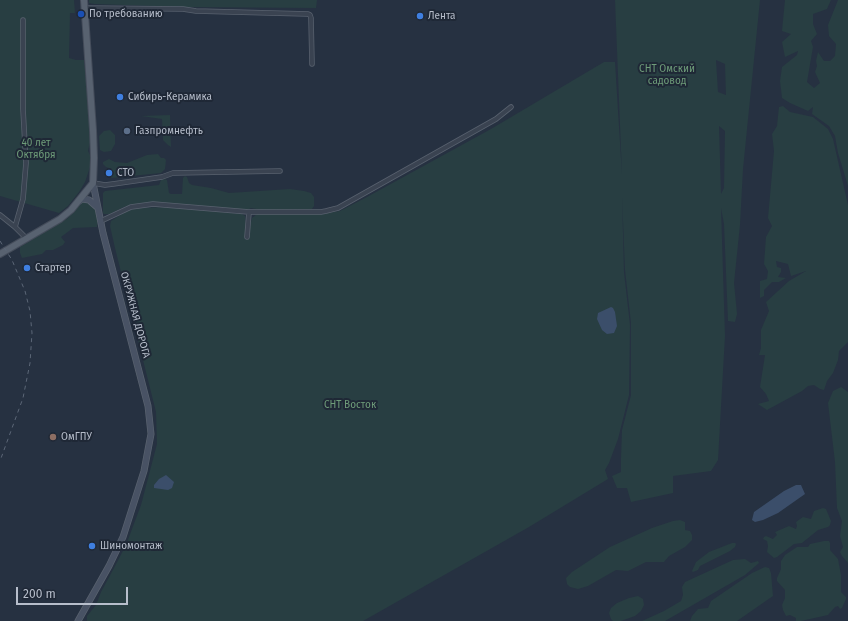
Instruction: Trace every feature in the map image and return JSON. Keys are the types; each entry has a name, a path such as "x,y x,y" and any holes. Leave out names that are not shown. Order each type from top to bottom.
{"main road":[{"name":"ОКРУЖНАЯ ДОРОГА","path":"78,621 109,566 123,537 144,470 151,434 148,406 101,221 93,183 93,130 84,0"},
{"path":"0,254 60,219 71,210 93,183"},
{"path":"79,201 82,199 89,200 98,208"}],"street":[{"path":"85,8 182,9 196,11 308,14 311,18 312,64"},
{"path":"16,227 23,199 26,163 23,20"},
{"path":"101,221 131,207 153,204 249,212 321,212 338,208 496,119 511,107"},
{"path":"93,183 105,185 113,184 162,177 173,173 280,170"},
{"path":"248,237 249,212"},
{"path":"0,215 16,227 27,239"}],"green space":[{"name":"40 лет Октября","path":"0,0 74,0 75,13 70,13 69,58 84,60 90,142 88,151 91,157 91,164 85,182 79,192 68,206 59,213 0,196"},
{"path":"89,0 317,0 316,8 183,7 94,4 89,3"},
{"name":"СНТ Восток","path":"615,0 760,0 743,169 740,225 734,283 737,314 735,322 728,321 724,224 721,208 725,336 718,460 711,471 673,476 673,493 631,502 627,488 617,488 612,476 621,472 622,430 631,395 631,323 625,270 622,196 624,272 630,325 629,395 618,439 605,470 608,479 529,527 363,621 87,621 87,616 96,605 101,592 126,545 141,505 157,444 156,412 115,248 110,226 111,221 125,212 136,208 170,207 242,214 245,216 246,227 250,227 252,218 257,214 321,214 340,211 491,129 604,62 615,62 622,175","holes":["716,60 725,64 726,95 718,92","719,126 725,131 724,188 721,194"]},
{"path":"785,0 831,0 827,9 813,14 813,24 817,34 811,41 813,47 807,82 814,88 820,83 815,72 818,52 824,61 830,61 835,56 836,44 829,36 828,25 838,0 848,0 848,186 838,153 835,136 829,126 812,114 813,107 808,111 782,98 780,81 782,67 797,55 798,51 785,57 782,42 791,34 782,31"},
{"path":"783,106 790,112 813,117 828,129 833,139 848,205 848,342 839,351 838,360 833,373 827,381 824,390 814,385 808,386 802,391 767,410 758,404 769,401 766,394 760,387 765,355 759,355 761,348 761,330 769,311 766,302 789,281 806,271 791,276 788,264 776,261 777,267 781,268 781,272 778,277 786,278 779,282 772,282 764,290 764,296 760,298 760,281 767,279 768,271 764,264 766,237 772,226 768,218 774,151 772,134 777,126 779,107"},
{"path":"170,115 171,147 163,140 162,119 141,116"},
{"path":"110,130 115,135 115,144 111,151 104,152 100,150 99,136 104,131"},
{"path":"158,154 161,158 166,160 165,169 161,173 111,178 112,169 103,164 103,162 109,159 115,162 127,163 147,155"},
{"path":"185,176 192,185 229,193 290,189 304,191 311,193 314,197 314,206 312,209 261,210 251,208 245,211 136,204 124,207 110,214 103,213 103,193 105,191 159,185 161,180 164,179 167,180 169,193 182,194 183,178"},
{"path":"82,202 89,202 95,208 98,220 97,227 73,228 61,237 65,242 63,245 53,250 46,250 42,254 22,258 20,247 68,218"},
{"path":"841,387 848,392 848,563 840,552 843,547 840,536 842,521 837,508 835,462 828,403 833,391"},
{"path":"823,508 826,509 831,521 828,527 818,530 802,543 794,544 777,557 774,558 767,552 767,541 763,539 764,537 766,536 773,539 777,535 775,532 789,526 796,529 796,522 803,517 811,519 814,511"},
{"path":"680,520 685,522 685,530 690,531 692,540 685,547 669,556 664,562 646,562 628,571 616,570 588,586 578,589 570,587 567,584 566,578 572,572 610,547 652,528"},
{"path":"829,541 830,550 838,559 841,575 841,592 846,599 842,608 840,609 838,606 835,607 828,615 796,621 796,618 790,615 786,616 783,610 782,605 785,598 785,590 777,581 781,569 781,561 785,555 797,547 808,547 810,544"},
{"path":"732,543 736,544 730,551 700,566 698,570 692,571 696,562 709,552"},
{"path":"745,559 751,563 758,561 759,563 745,575 665,621 642,621 681,601 683,595 682,587 685,582 733,560"},
{"path":"765,567 769,568 771,573 773,596 737,621 690,621 698,609 708,608 711,601 752,573"},
{"path":"638,596 643,599 644,605 641,611 635,616 621,621 613,621 611,619 609,613 611,608 617,603"}],"water":[{"path":"611,307 615,312 617,326 614,333 607,334 602,330 597,319 598,313"},
{"path":"166,475 174,482 172,488 168,490 154,488 154,485 159,479"},
{"path":"796,485 801,485 805,494 778,513 763,520 755,522 752,520 754,512 784,491"}],"railway":[{"path":"0,241 12,260 25,291 30,311 32,333 30,363 23,398 0,461"}],"place":[{"name":"По требованию","path":"81,14"},
{"name":"Лента","path":"420,16"},
{"name":"Сибирь-Керамика","path":"120,97"},
{"name":"Газпромнефть","path":"127,131"},
{"name":"СТО","path":"109,173"},
{"name":"Стартер","path":"27,268"},
{"name":"ОмГПУ","path":"53,437"},
{"name":"Шиномонтаж","path":"92,546"}],"park label":[{"name":"СНТ Омский садовод","path":"667,74"}]}
